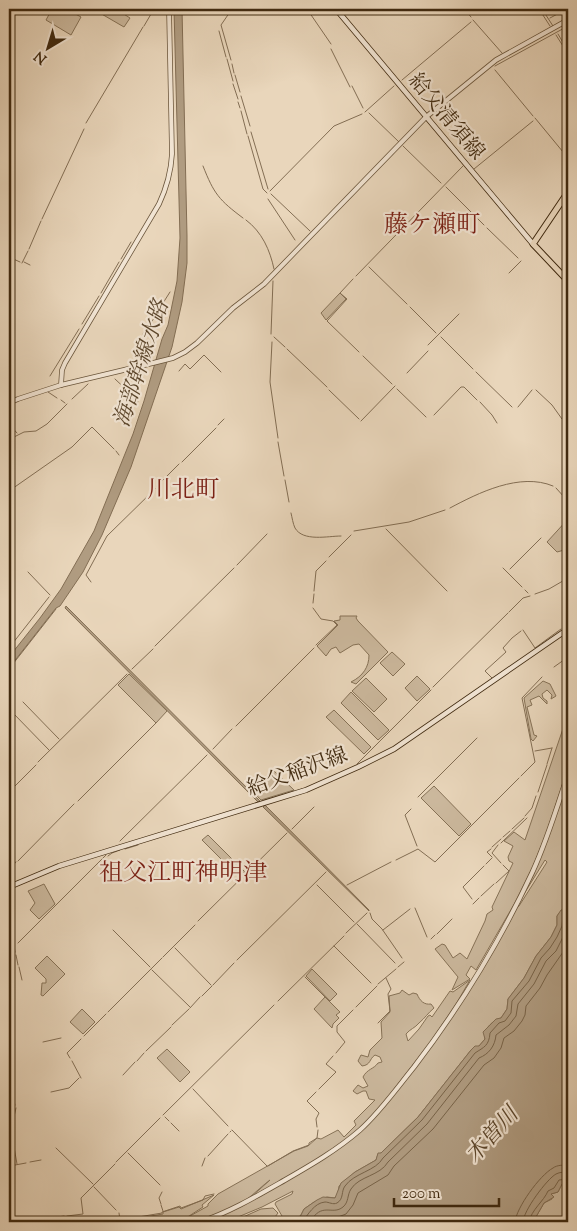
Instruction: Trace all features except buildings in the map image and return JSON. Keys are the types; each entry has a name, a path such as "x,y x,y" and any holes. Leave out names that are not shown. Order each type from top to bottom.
{"main road":[{"name":"給父清須線","path":"336,9 533,244"},
{"path":"568,192 533,244 568,281"},
{"name":"給父稲沢線","path":"9,887 76,860 306,790 358,767 394,749 568,628"}],"street":[{"path":"61,385 62,370 65,363 159,204 167,187 172,154 169,9"},
{"path":"9,404 61,385 173,358 197,343 233,308 264,284 426,117 496,60 568,20"},
{"path":"200,1222 226,1212 257,1196 345,1142 369,1121 398,1086 446,1022 500,933 533,872 568,774"}],"shaded area":[{"path":"52,9 66,9 81,17 71,35 46,20"},
{"path":"93,9 116,9 130,18 124,27"},
{"path":"340,293 346,299 326,320 321,313"},
{"path":"568,519 568,549 557,552 547,542"},
{"path":"340,616 357,616 358,621 388,652 356,684 351,682 364,671 369,659 369,655 359,644 353,645 340,653 336,647 331,649 326,656 317,646 338,625 334,621 340,620"},
{"path":"392,652 405,664 393,676 380,663"},
{"path":"129,674 167,711 156,723 118,685"},
{"path":"417,676 430,689 417,701 405,688"},
{"path":"366,678 387,699 374,712 352,691"},
{"path":"543,681 550,684 556,696 551,699 552,695 547,690 542,694 547,704 539,696 530,700 532,705 527,707 534,735 537,736 533,741 531,739 524,698"},
{"path":"351,692 389,730 378,740 341,703"},
{"path":"334,710 371,747 364,754 326,717"},
{"path":"568,714 568,768 545,837 532,869 516,901 476,970 471,966 466,975 470,979 452,990 458,977 435,949 442,944 445,945 453,958 460,953 467,959 487,914 493,910 492,907 513,863 509,861 508,857 513,846 504,841 514,832 525,840"},
{"path":"273,770 294,790 261,800 252,791"},
{"path":"568,779 568,908 557,916 557,925 551,937 508,999 507,1009 501,1018 492,1023 485,1032 485,1039 479,1046 471,1050 418,1117 378,1154 376,1160 355,1172 339,1186 335,1198 327,1197 314,1202 304,1209 295,1220 285,1219 280,1222 274,1222 282,1216 275,1204 276,1202 292,1194 293,1191 262,1207 226,1222 205,1222 261,1196 362,1131 446,1025 516,908 547,862 545,860 519,902"},
{"path":"434,786 471,824 459,836 421,798"},
{"path":"208,835 245,872 240,878 202,840"},
{"path":"44,884 55,904 39,919 30,910 35,903 28,891"},
{"path":"47,956 65,974 43,996 41,995 42,983 46,983 46,979 35,968"},
{"path":"312,969 337,994 330,1001 306,976"},
{"path":"470,980 429,1044 380,1107 346,1140 311,1163 250,1198 270,1180 233,1208 209,1218 186,1222 192,1220 190,1216 208,1206 218,1194 294,1151 308,1146 317,1138 321,1139 338,1130 344,1137 356,1125 354,1121 375,1100 369,1099 366,1091 357,1094 353,1091 358,1085 363,1088 368,1086 363,1077 366,1072 382,1062 380,1057 375,1055 365,1065 362,1066 358,1061 361,1055 368,1057 370,1050 382,1038 381,1022 390,1012 389,996 400,993 402,990 409,995 417,994 422,1002 431,1004 434,1008 406,1034 408,1041 428,1016 432,1017 450,991 453,992"},
{"path":"325,997 340,1012 336,1015 339,1018 332,1028 314,1009"},
{"path":"82,1009 95,1022 83,1034 70,1022"},
{"path":"167,1049 190,1072 180,1082 157,1058"},
{"path":"567,1183 568,1222 533,1222 544,1203 552,1199 551,1194 558,1192 562,1184"},
{"path":"214,1195 202,1205 203,1207 180,1220 181,1222 113,1222 163,1214 163,1212 179,1207 181,1209"},
{"path":"273,1208 278,1213 268,1222 260,1220 232,1222 261,1209"}],"water":[{"path":"174,9 182,9 187,263 182,302 172,347 131,467 102,535 83,572 60,606 56,608 9,668 9,657 61,589 94,531 133,434 168,325 177,281 180,238"},
{"path":"66,606 260,801 258,802 65,608"},
{"path":"265,805 369,910 369,911 263,807"},
{"name":"木曽川","path":"568,903 568,1185 566,1183 562,1184 558,1192 551,1194 554,1197 544,1203 533,1222 280,1222 285,1219 292,1221 299,1219 304,1209 323,1197 335,1198 341,1183 355,1172 376,1160 378,1153 381,1153 418,1117 471,1050 475,1046 479,1046 485,1039 483,1032 496,1019 501,1018 507,1009 508,999 551,937 557,925 557,916 561,910 567,909"}],"waterway":[{"path":"9,19 15,9"},
{"path":"144,26 154,9"},
{"path":"231,60 221,25 232,9"},
{"path":"307,9 331,44"},
{"path":"464,9 471,17"},
{"path":"539,9 550,26"},
{"path":"542,9 553,26"},
{"path":"550,18 567,9"},
{"path":"473,20 502,53"},
{"path":"402,80 471,22"},
{"path":"495,66 568,26"},
{"path":"86,123 143,27"},
{"path":"219,31 226,57"},
{"path":"558,34 568,51"},
{"path":"556,35 568,54"},
{"path":"331,49 350,87"},
{"path":"227,59 233,81"},
{"path":"232,64 234,73"},
{"path":"495,70 533,116"},
{"path":"235,75 240,92"},
{"path":"233,84 238,99"},
{"path":"352,86 363,108"},
{"path":"365,112 394,86"},
{"path":"241,96 250,126"},
{"path":"238,102 240,108"},
{"path":"241,111 247,134"},
{"path":"369,113 399,142"},
{"path":"270,191 334,126 362,114"},
{"path":"535,118 568,158"},
{"path":"474,169 533,121"},
{"path":"42,219 84,129"},
{"path":"251,132 268,189"},
{"path":"248,136 263,189 267,193"},
{"path":"403,146 441,183"},
{"path":"203,166 218,196 243,218"},
{"path":"356,276 463,166"},
{"path":"446,187 484,225"},
{"path":"271,194 310,231"},
{"path":"268,199 295,240"},
{"path":"246,220 257,230 264,242 274,269"},
{"path":"29,249 41,221"},
{"path":"487,228 518,258"},
{"path":"121,259 131,242"},
{"path":"22,263 28,251"},
{"path":"9,257 20,262"},
{"path":"509,273 521,261"},
{"path":"565,264 568,261"},
{"path":"24,262 30,265"},
{"path":"101,293 119,262"},
{"path":"369,267 407,304"},
{"path":"353,279 340,293 347,299 327,321 359,352"},
{"path":"271,334 273,281"},
{"name":"海部幹線水路","path":"158,311 170,292"},
{"path":"82,324 99,296"},
{"path":"410,307 436,333"},
{"name":"海部幹線水路","path":"143,334 157,314"},
{"path":"428,345 459,314"},
{"path":"50,376 79,329"},
{"path":"274,337 285,347"},
{"path":"441,337 473,369"},
{"path":"272,342 270,382 278,438"},
{"path":"287,349 327,387"},
{"path":"407,373 428,351"},
{"path":"179,371 185,364 190,369 204,355 221,372"},
{"path":"363,356 392,384"},
{"path":"476,372 512,407"},
{"name":"海部幹線水路","path":"115,379 131,394"},
{"path":"72,399 88,384"},
{"path":"361,421 395,386"},
{"path":"434,415 461,387 464,387 477,400"},
{"path":"397,389 426,417"},
{"path":"329,390 359,419"},
{"path":"518,407 532,390"},
{"path":"536,390 552,405 562,419"},
{"path":"48,392 57,398"},
{"name":"海部幹線水路","path":"135,398 138,401 137,403"},
{"path":"61,400 65,403"},
{"path":"480,402 497,423"},
{"path":"9,444 14,437 24,432 36,431 47,424 67,404"},
{"path":"218,425 224,419"},
{"path":"9,424 17,433"},
{"path":"9,491 72,447 92,427 114,449"},
{"path":"182,462 216,428"},
{"path":"278,442 284,476"},
{"path":"116,451 119,455"},
{"path":"157,486 179,464"},
{"path":"285,480 289,502"},
{"path":"450,508 473,496 513,483 527,481 553,486"},
{"path":"556,488 565,498 568,508"},
{"path":"91,582 86,575 107,536 155,489"},
{"path":"354,531 409,522 445,510"},
{"path":"291,513 295,528 304,535 310,537 341,536"},
{"path":"386,529 447,591"},
{"path":"237,565 267,534"},
{"path":"329,557 351,535"},
{"path":"510,569 541,538"},
{"path":"314,591 316,571 326,561"},
{"path":"155,646 234,568"},
{"path":"503,568 522,587"},
{"path":"28,572 50,595"},
{"path":"535,594 549,589 568,578"},
{"path":"525,590 528,593"},
{"path":"313,603 314,594"},
{"path":"509,612 523,598 530,596"},
{"path":"9,648 49,597"},
{"path":"313,608 321,619 333,621 337,625 316,645"},
{"path":"9,669 56,609"},
{"path":"433,687 508,613"},
{"path":"523,630 535,648 561,629"},
{"path":"492,678 485,671 506,652 503,648 521,631"},
{"path":"236,726 314,648"},
{"path":"132,669 153,649"},
{"path":"554,667 568,657"},
{"path":"38,762 127,674"},
{"path":"521,776 535,762 522,698 542,677"},
{"path":"357,764 431,690"},
{"path":"23,702 59,739"},
{"path":"12,712 49,750"},
{"path":"78,801 156,723"},
{"path":"213,749 232,729"},
{"path":"418,797 477,738"},
{"path":"535,751 552,748"},
{"path":"547,764 552,748"},
{"path":"120,841 207,755"},
{"path":"9,792 36,765"},
{"path":"538,792 547,765"},
{"path":"396,860 418,849 435,862 519,778"},
{"path":"299,790 308,787"},
{"path":"264,800 294,791"},
{"path":"525,816 532,808 536,796"},
{"path":"18,861 74,804"},
{"path":"292,829 314,807"},
{"path":"411,809 405,815 417,846"},
{"path":"512,829 524,818"},
{"path":"501,843 527,818"},
{"path":"503,837 510,831"},
{"path":"198,921 287,833"},
{"path":"492,847 501,839"},
{"path":"125,849 138,845"},
{"path":"498,845 492,853 501,863"},
{"path":"491,849 487,852 492,857"},
{"path":"108,856 120,850"},
{"path":"9,855 15,861"},
{"path":"18,943 106,855"},
{"path":"486,864 492,858"},
{"path":"9,870 16,862"},
{"path":"347,885 391,862"},
{"path":"496,883 509,871 503,865"},
{"path":"472,899 463,887 484,866"},
{"path":"237,960 326,872"},
{"path":"481,896 494,884"},
{"path":"317,885 354,922"},
{"path":"473,904 479,898"},
{"path":"415,908 427,937"},
{"path":"383,930 410,909"},
{"path":"346,933 367,913"},
{"path":"370,913 372,919 382,929 402,958"},
{"path":"437,934 452,919"},
{"path":"357,924 395,963"},
{"path":"163,957 195,925"},
{"path":"113,930 150,967"},
{"path":"431,939 435,935"},
{"path":"278,1001 344,936"},
{"path":"14,946 15,952"},
{"path":"334,946 371,983"},
{"path":"175,948 211,985"},
{"path":"16,955 18,965"},
{"path":"108,1012 162,958"},
{"path":"398,967 404,962"},
{"path":"213,985 234,963"},
{"path":"19,967 22,980"},
{"path":"378,984 396,969"},
{"path":"152,970 190,1007"},
{"path":"305,977 329,1001"},
{"path":"378,1023 390,1011 388,994 391,989 386,978"},
{"path":"202,996 212,986"},
{"path":"356,1007 377,986"},
{"path":"190,1008 200,997"},
{"path":"163,1115 274,1005"},
{"path":"172,1025 189,1009"},
{"path":"336,1053 345,1042 337,1032 337,1026 353,1010"},
{"path":"84,1036 106,1014"},
{"path":"146,1051 171,1027"},
{"path":"43,1042 61,1038"},
{"path":"70,1058 67,1053 81,1039"},
{"path":"137,1061 144,1053"},
{"path":"319,1089 336,1072 326,1064 333,1056"},
{"path":"72,1061 81,1078"},
{"path":"123,1075 135,1062"},
{"path":"9,1078 13,1096"},
{"path":"51,1092 69,1088 79,1078"},
{"path":"193,1089 228,1126"},
{"path":"316,1092 307,1101 319,1113 316,1119 317,1127"},
{"path":"13,1098 15,1105"},
{"path":"9,1111 13,1107"},
{"path":"16,1108 11,1130 17,1164"},
{"path":"165,1117 169,1121"},
{"path":"116,1162 160,1118"},
{"path":"171,1123 179,1131"},
{"path":"232,1130 267,1166"},
{"path":"268,1166 293,1151 309,1145 309,1143 317,1138 318,1130"},
{"path":"208,1156 228,1134"},
{"path":"56,1148 93,1184"},
{"path":"128,1153 160,1185"},
{"path":"202,1166 205,1158"},
{"path":"30,1162 41,1160"},
{"path":"9,1172 15,1165 26,1163"},
{"path":"67,1216 83,1214 81,1198 115,1164"},
{"path":"94,1187 116,1210"},
{"path":"161,1204 159,1198 162,1192"},
{"path":"109,1222 162,1213 180,1206 181,1208 203,1200 205,1196 214,1194"},
{"path":"161,1205 163,1211"},
{"path":"119,1213 120,1220"},
{"path":"27,1222 64,1216"}],"district":[{"name":"藤ケ瀬町","path":"432,224"},
{"name":"川北町","path":"183,489"},
{"name":"祖父江町神明津","path":"183,872"}]}
